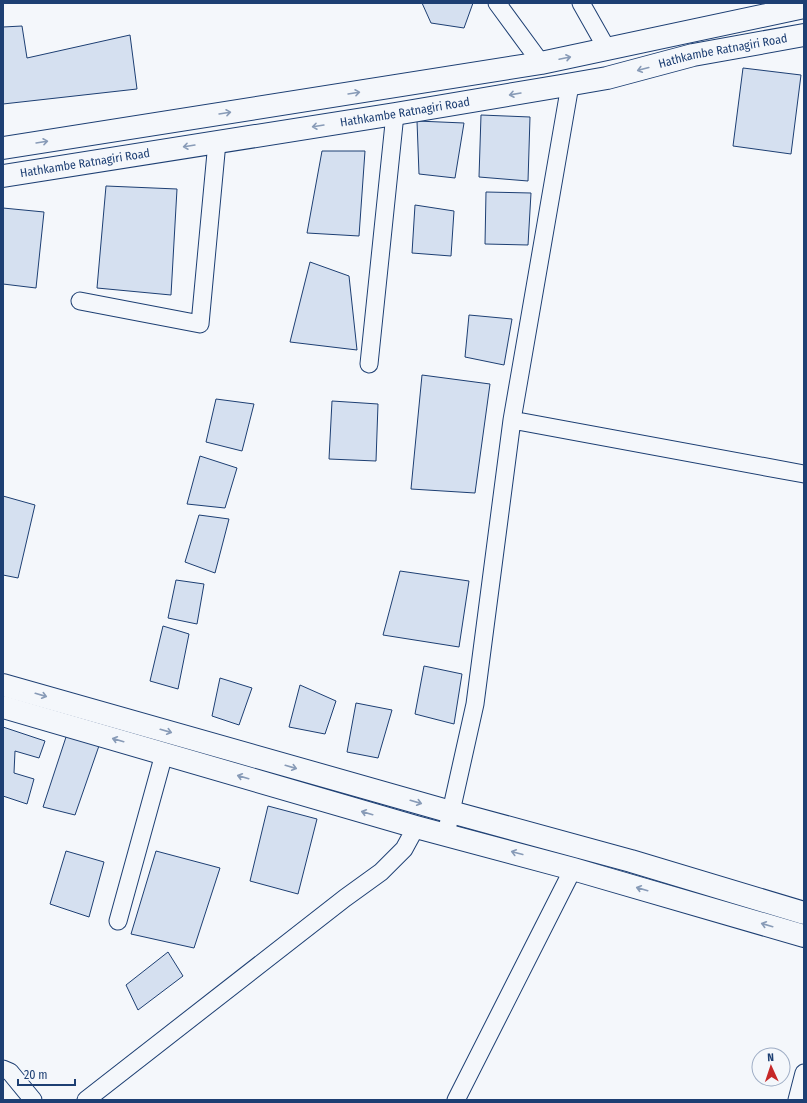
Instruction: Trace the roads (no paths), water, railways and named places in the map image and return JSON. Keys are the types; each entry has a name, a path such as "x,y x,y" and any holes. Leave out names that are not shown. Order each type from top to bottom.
{"main road":[{"path":"3,148 541,63 607,49 780,7 804,7"},
{"name":"Hathkambe Ratnagiri Road","path":"3,176 570,85 607,78 693,55 804,35"},
{"path":"3,685 451,812 631,861 804,913"},
{"path":"3,707 416,827 572,868 804,936"}],"street":[{"path":"496,3 541,63"},
{"path":"581,3 607,49"},
{"path":"446,834 474,704 512,420 570,85"},
{"path":"369,364 396,114"},
{"path":"80,301 200,324 217,142"},
{"path":"512,420 804,474"},
{"path":"118,921 164,754"},
{"path":"86,1100 345,898 382,872 404,848 416,827"},
{"path":"456,1100 572,868"},
{"path":"3,1069 10,1072 33,1100"},
{"path":"797,1100 804,1073"}]}
